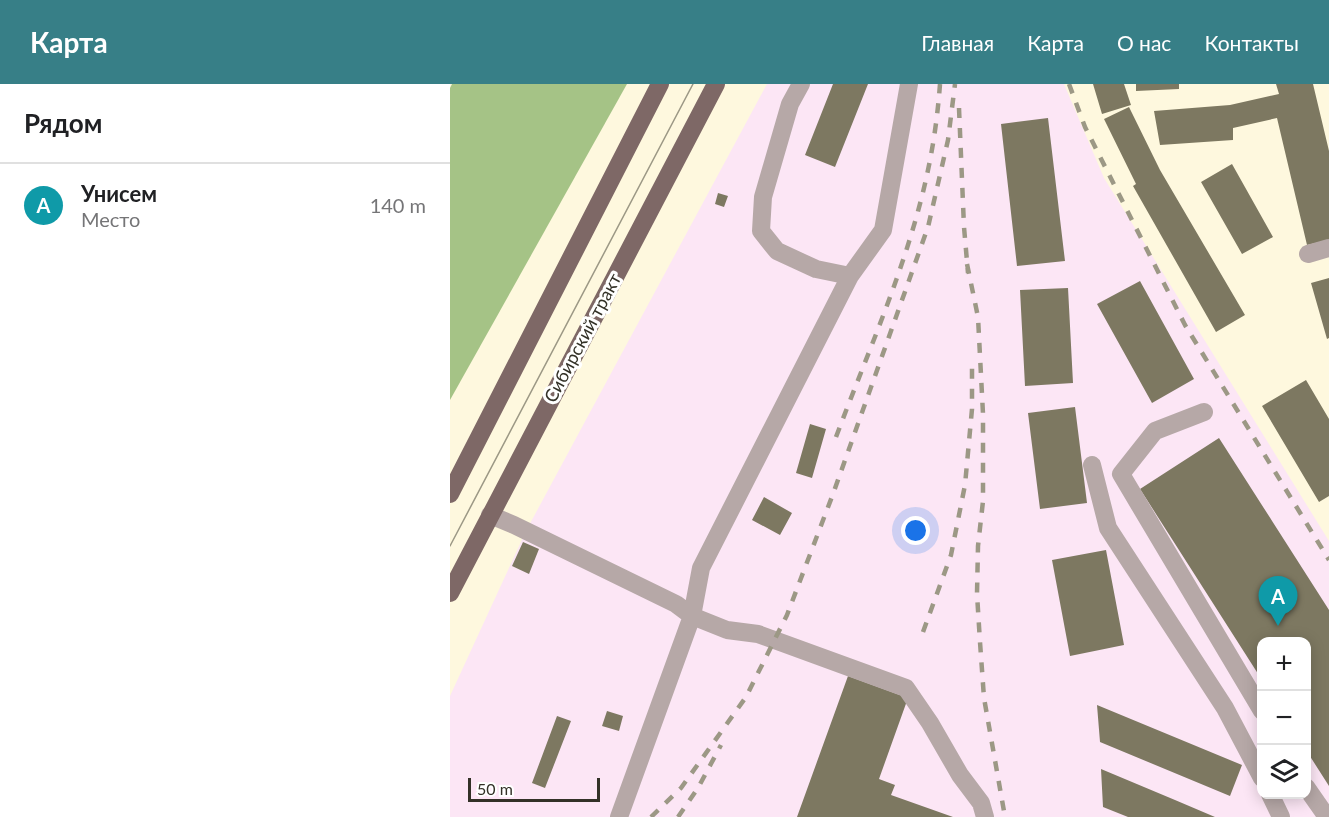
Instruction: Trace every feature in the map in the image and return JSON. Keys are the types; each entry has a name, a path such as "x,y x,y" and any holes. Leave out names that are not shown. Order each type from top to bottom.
{"main road":[{"path":"450,494 660,84"},
{"name":"Сибирский тракт","path":"450,593 716,84"}],"lane":[{"path":"801,84 790,104 763,197 761,231 777,251 816,269 850,276"},
{"path":"620,817 692,616 700,568 850,276 883,230 909,84"},
{"path":"1308,254 1329,248"},
{"path":"1204,412 1155,431 1121,474 1257,703"},
{"path":"1092,465 1108,528 1225,708 1257,769"},
{"path":"490,515 676,604 692,616 727,630 758,634 906,688 930,723 960,775 981,802 985,817"},
{"path":"1311,795 1327,817"},
{"path":"1272,799 1281,817"}],"shaded area":[{"path":"767,84 1064,84 1104,178 1329,541 1329,817 450,817 450,696 526,531"}],"green space":[{"path":"452,84 627,84 450,400 450,88"}],"building":[{"path":"833,84 868,84 835,167 805,155"},
{"path":"1093,84 1124,84 1131,105 1102,114"},
{"path":"1136,84 1179,84 1179,89 1136,91"},
{"path":"1276,84 1313,84 1329,151 1329,240 1307,245 1277,118 1233,128 1233,140 1160,145 1154,111 1230,105 1279,94"},
{"path":"1129,107 1160,170 1245,315 1216,332 1133,186 1136,184 1104,119"},
{"path":"1048,118 1065,261 1017,266 1001,124"},
{"path":"1232,164 1273,237 1242,254 1201,182"},
{"path":"718,193 728,196 724,207 715,204"},
{"path":"1329,278 1329,338 1327,339 1311,283"},
{"path":"1140,281 1194,379 1152,403 1097,304"},
{"path":"1068,288 1073,383 1025,386 1020,290"},
{"path":"1306,380 1329,419 1329,496 1319,502 1262,406"},
{"path":"1075,407 1087,503 1040,509 1028,413"},
{"path":"810,424 826,429 812,478 796,473"},
{"path":"1219,438 1329,610 1329,786 1311,758 1311,637 1257,637 1257,672 1140,489"},
{"path":"764,497 792,513 780,535 752,520"},
{"path":"523,542 539,549 529,574 512,566"},
{"path":"1106,550 1124,645 1070,656 1052,560"},
{"path":"848,676 908,698 879,779 895,785 891,795 953,817 797,817"},
{"path":"1097,705 1242,765 1230,796 1100,742"},
{"path":"607,711 623,716 619,731 602,726"},
{"path":"557,716 571,721 545,788 532,783"},
{"path":"1101,769 1215,817 1128,817 1103,807"}],"tram line":[{"path":"450,546 693,84"}],"railway":[{"path":"836,437 910,238 930,159 940,84"},
{"path":"651,817 681,788 746,697 787,615 833,494 928,227 948,140 955,84"},
{"path":"1069,84 1085,127 1185,325 1329,560"},
{"path":"959,108 968,273"},
{"path":"967,264 978,317 983,414 983,501 978,546 977,594 980,642 984,698 1005,817"},
{"path":"923,632 951,555 965,485 972,409 972,360"},
{"path":"678,817 698,788 721,745"}],"place":[{"name":"Унисем","path":"1278,626"}]}
